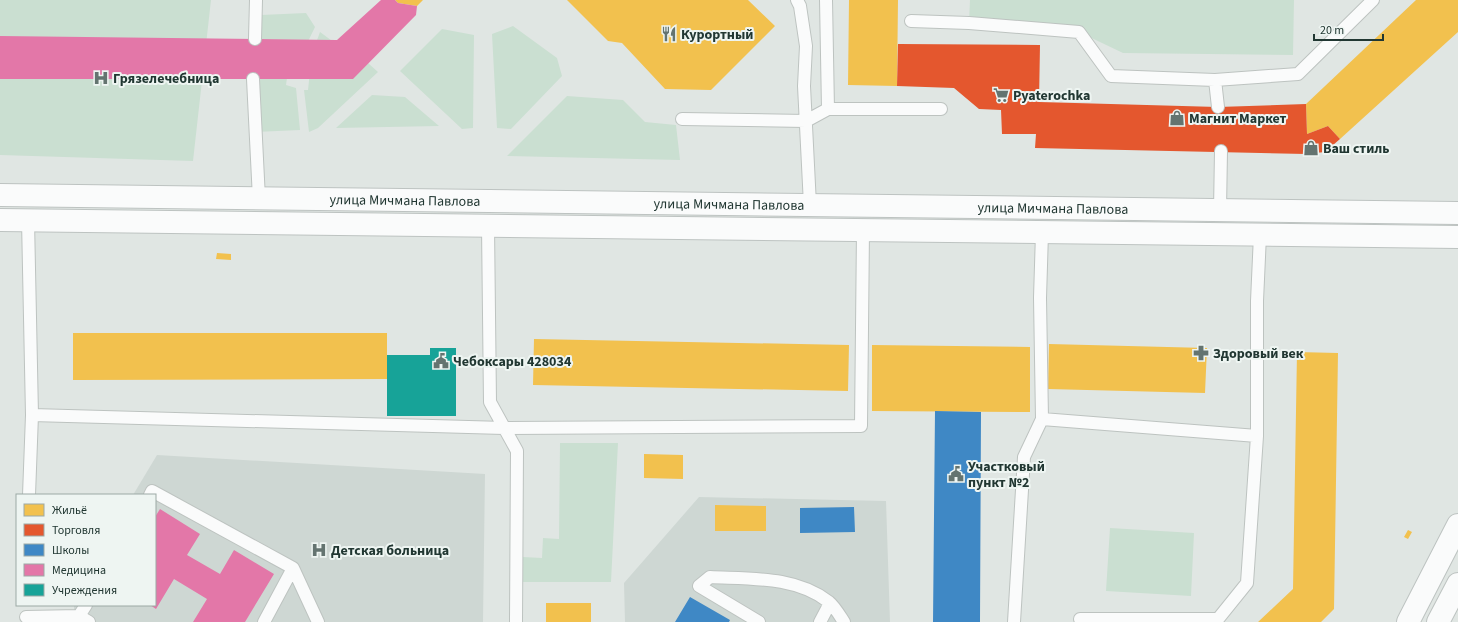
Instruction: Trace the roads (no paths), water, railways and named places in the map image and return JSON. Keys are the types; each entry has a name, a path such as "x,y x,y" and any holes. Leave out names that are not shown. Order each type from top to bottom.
{"main road":[{"name":"улица Мичмана Павлова","path":"0,195 1458,213"},
{"path":"27,196 28,220"},
{"path":"487,201 488,226"},
{"path":"810,205 810,230"},
{"path":"1041,208 1042,232"},
{"path":"1260,211 1260,235"},
{"name":"улица Мичмана Павлова","path":"0,220 1458,238"},
{"path":"1408,622 1458,525"},
{"path":"1438,622 1458,584"}],"lane":[{"path":"255,39 256,0"},
{"path":"797,0 800,6 806,46 804,86 810,205"},
{"path":"826,0 828,109"},
{"path":"911,21 969,23 1079,32 1111,76 1215,80 1298,74 1372,0"},
{"path":"253,79 259,199"},
{"path":"1215,80 1218,107"},
{"path":"682,119 806,122 828,109 941,109"},
{"path":"1220,210 1221,151"},
{"path":"28,220 32,415 30,494"},
{"path":"488,226 490,402 518,451 516,622"},
{"path":"32,415 504,428 861,426 863,230"},
{"path":"1014,622 1024,457 1042,419 1040,298 1042,232"},
{"path":"1080,619 1218,619 1247,583 1257,436 1257,301 1260,235"},
{"path":"1042,419 1257,436"},
{"path":"150,494 152,491 294,568 318,622"},
{"path":"264,622 294,568"},
{"path":"759,622 699,586 710,577 772,580 804,587 830,603 844,622"},
{"path":"820,622 830,603"},
{"path":"26,615 84,619 86,606"}],"place":[{"name":"Курортный","path":"669,34"},
{"name":"Грязелечебница","path":"101,78"},
{"name":"Pyaterochka","path":"1001,95"},
{"name":"Магнит Маркет","path":"1177,118"},
{"name":"Ваш стиль","path":"1311,148"},
{"name":"Здоровый век","path":"1201,353"},
{"name":"Чебоксары 428034","path":"441,361"},
{"name":"Участковый пункт №2","path":"956,474"},
{"name":"Детская больница","path":"319,550"}]}
